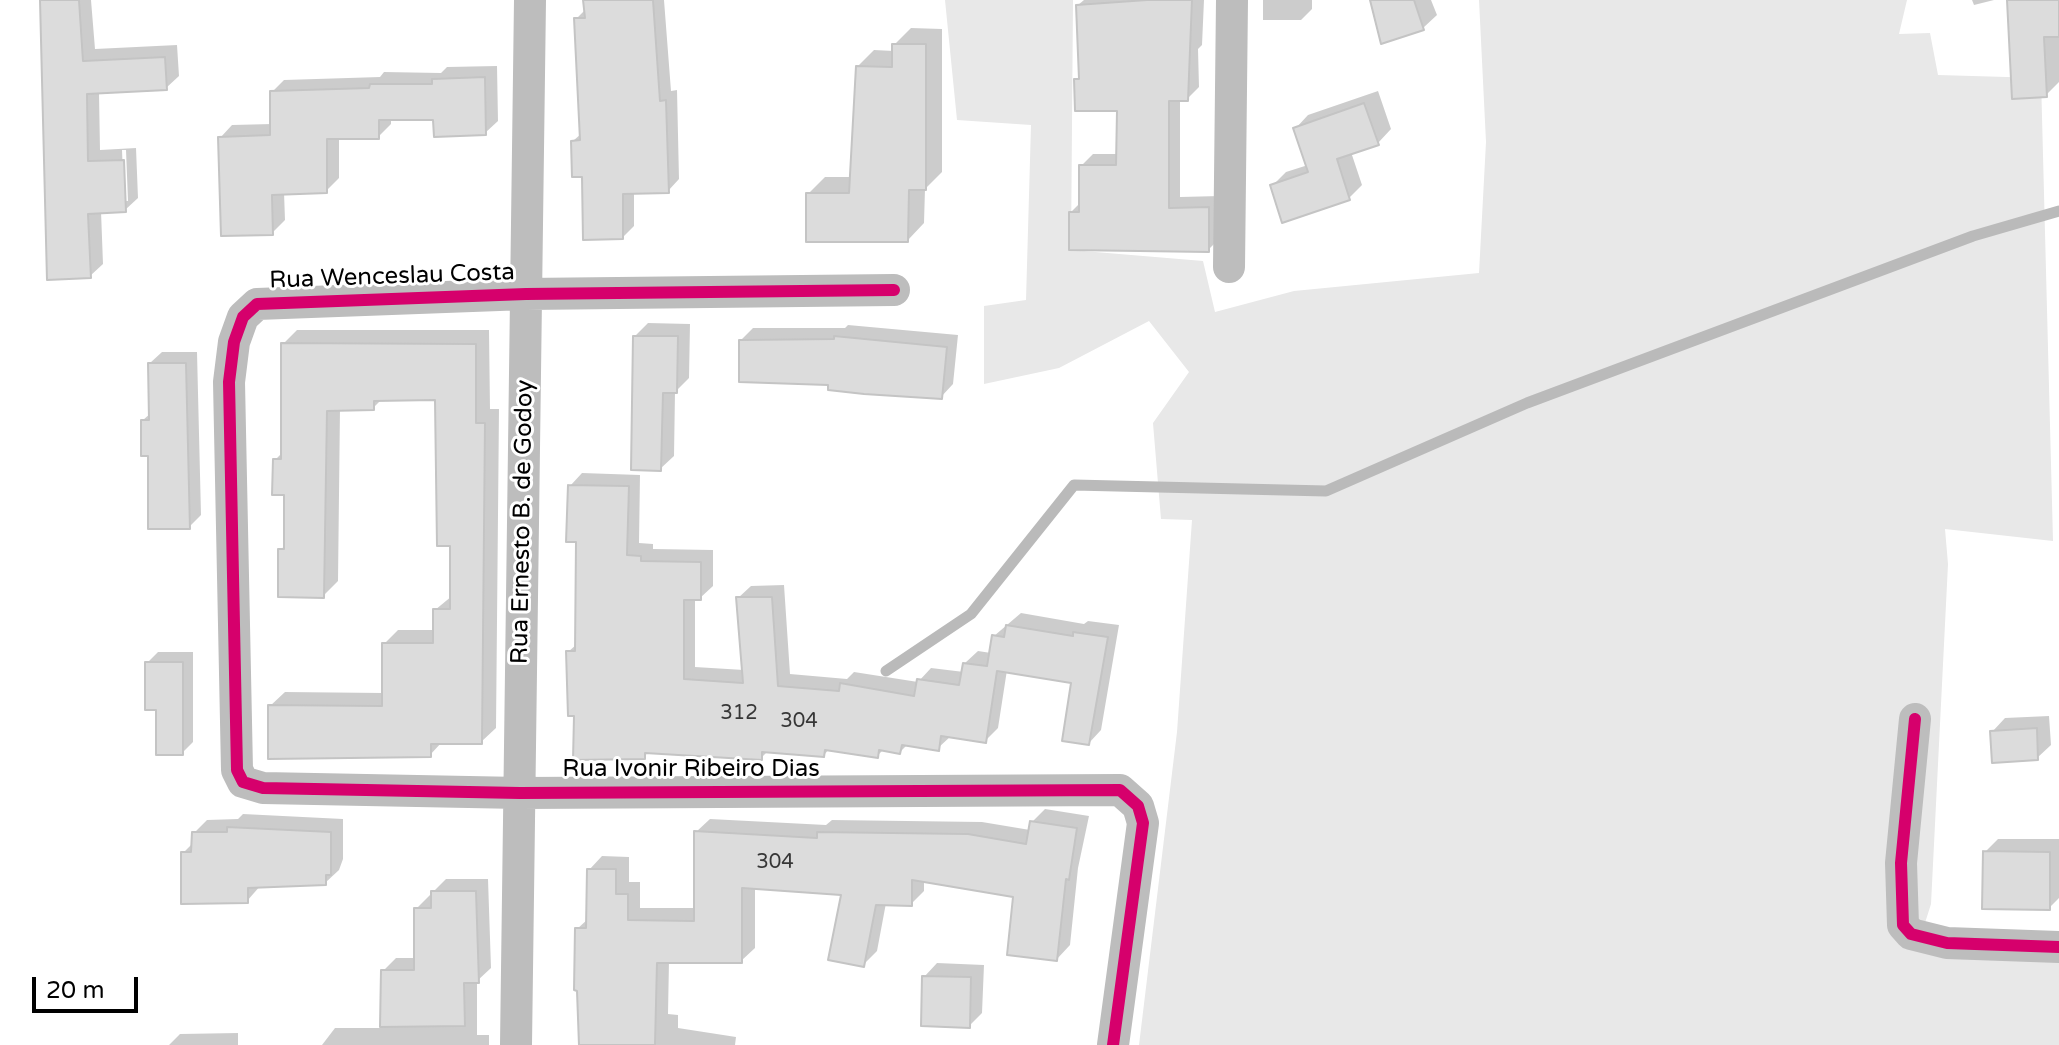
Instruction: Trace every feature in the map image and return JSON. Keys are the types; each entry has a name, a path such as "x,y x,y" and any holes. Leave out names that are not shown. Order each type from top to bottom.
{"street":[{"name":"Rua Ernesto B. de Godoy","path":"516,1045 530,0"},
{"path":"1229,267 1232,0"},
{"name":"Rua Wenceslau Costa","path":"263,788 243,782 237,770 229,382 234,342 243,317 257,304 526,294 894,290"},
{"path":"1915,719 1901,863 1903,925 1911,934 1947,943 2059,947"},
{"name":"Rua Ivonir Ribeiro Dias","path":"263,788 520,793 1120,790 1138,806 1143,823 1113,1045"}],"shaded area":[{"path":"945,0 1073,0 1071,250 1203,261 1215,312 1294,291 1479,273 1486,142 1479,0 1907,0 1899,34 1930,33 1938,75 2041,78 2053,541 1945,529 1948,564 1931,904 1918,945 2059,952 2059,1045 1139,1045 1177,732 1192,520 1161,519 1153,423 1189,372 1149,321 1059,368 984,384 984,306 1026,300 1031,125 957,120"}],"building":[{"path":"40,0 79,0 83,61 165,57 167,90 87,94 88,161 124,160 126,212 88,214 91,278 47,280"},
{"path":"583,0 653,0 660,101 666,100 669,193 623,194 623,239 583,240 582,177 572,177 571,141 580,140 574,18 585,18"},
{"path":"1192,0 1188,101 1169,101 1169,208 1209,207 1209,252 1069,250 1069,212 1079,212 1079,165 1116,165 1117,111 1075,111 1074,79 1079,79 1076,5"},
{"path":"1370,0 1414,0 1424,30 1381,44"},
{"path":"2007,0 2059,0 2059,37 2044,37 2047,97 2012,99"},
{"path":"892,44 926,44 926,190 909,190 908,242 806,242 806,193 849,193 856,66 892,67"},
{"path":"485,77 486,135 434,137 433,120 379,120 379,139 327,139 327,193 272,195 273,235 221,236 218,137 270,135 270,91 369,88 370,84 432,84 432,79"},
{"path":"1364,103 1379,145 1337,159 1350,200 1282,223 1270,185 1308,172 1293,128"},
{"path":"633,336 678,336 677,393 663,393 661,471 631,470"},
{"path":"834,336 947,347 942,399 828,390 828,385 739,382 739,340 834,339"},
{"path":"281,343 476,344 476,423 485,423 482,744 431,744 431,757 268,759 268,705 382,706 382,643 433,643 433,609 450,609 450,546 437,546 435,400 374,401 374,410 327,411 324,598 278,597 278,549 284,549 284,495 272,495 273,459 281,459"},
{"path":"148,363 186,363 190,529 148,529 148,456 141,456 141,420 149,420"},
{"path":"568,485 629,486 627,555 641,556 641,561 701,562 701,600 684,600 684,679 743,683 736,597 772,597 778,686 839,691 840,683 914,696 917,679 959,685 963,663 987,666 992,635 1004,637 1006,625 1073,636 1073,632 1108,637 1089,745 1062,741 1071,683 997,671 986,743 941,736 939,751 902,745 900,754 879,750 878,758 825,750 824,757 762,752 762,760 645,753 645,759 573,760 574,716 568,716 566,651 575,651 576,542 566,542"},
{"path":"145,662 183,662 183,755 156,755 156,710 145,710"},
{"path":"2037,728 2038,760 1992,763 1990,731"},
{"path":"1030,821 1077,828 1069,880 1066,879 1057,961 1007,955 1013,897 912,880 912,906 876,905 864,967 828,960 841,895 742,888 742,963 657,963 655,1045 579,1045 577,991 574,990 575,928 586,928 587,869 616,869 616,894 628,894 628,920 694,921 694,831 817,838 817,832 968,834 1026,844"},
{"path":"227,827 331,832 331,875 326,875 326,885 248,888 248,903 181,904 181,852 191,852 192,832 227,832"},
{"path":"1983,851 2050,852 2050,910 1982,909"},
{"path":"431,891 476,891 479,983 464,983 465,1026 380,1027 381,970 414,970 414,908 431,908"},
{"path":"922,976 971,977 970,1028 921,1026"}],"waterway":[{"path":"886,671 971,614 1074,485 1326,491 1527,403 1973,236 2059,211"}],"cycle path":[{"path":"894,290 526,294 257,304 243,317 234,342 229,382 237,770 243,782 263,788 520,793 1120,790 1138,806 1143,823 1113,1045"},
{"path":"1915,719 1901,863 1903,925 1911,934 1947,943 2059,947"}]}
